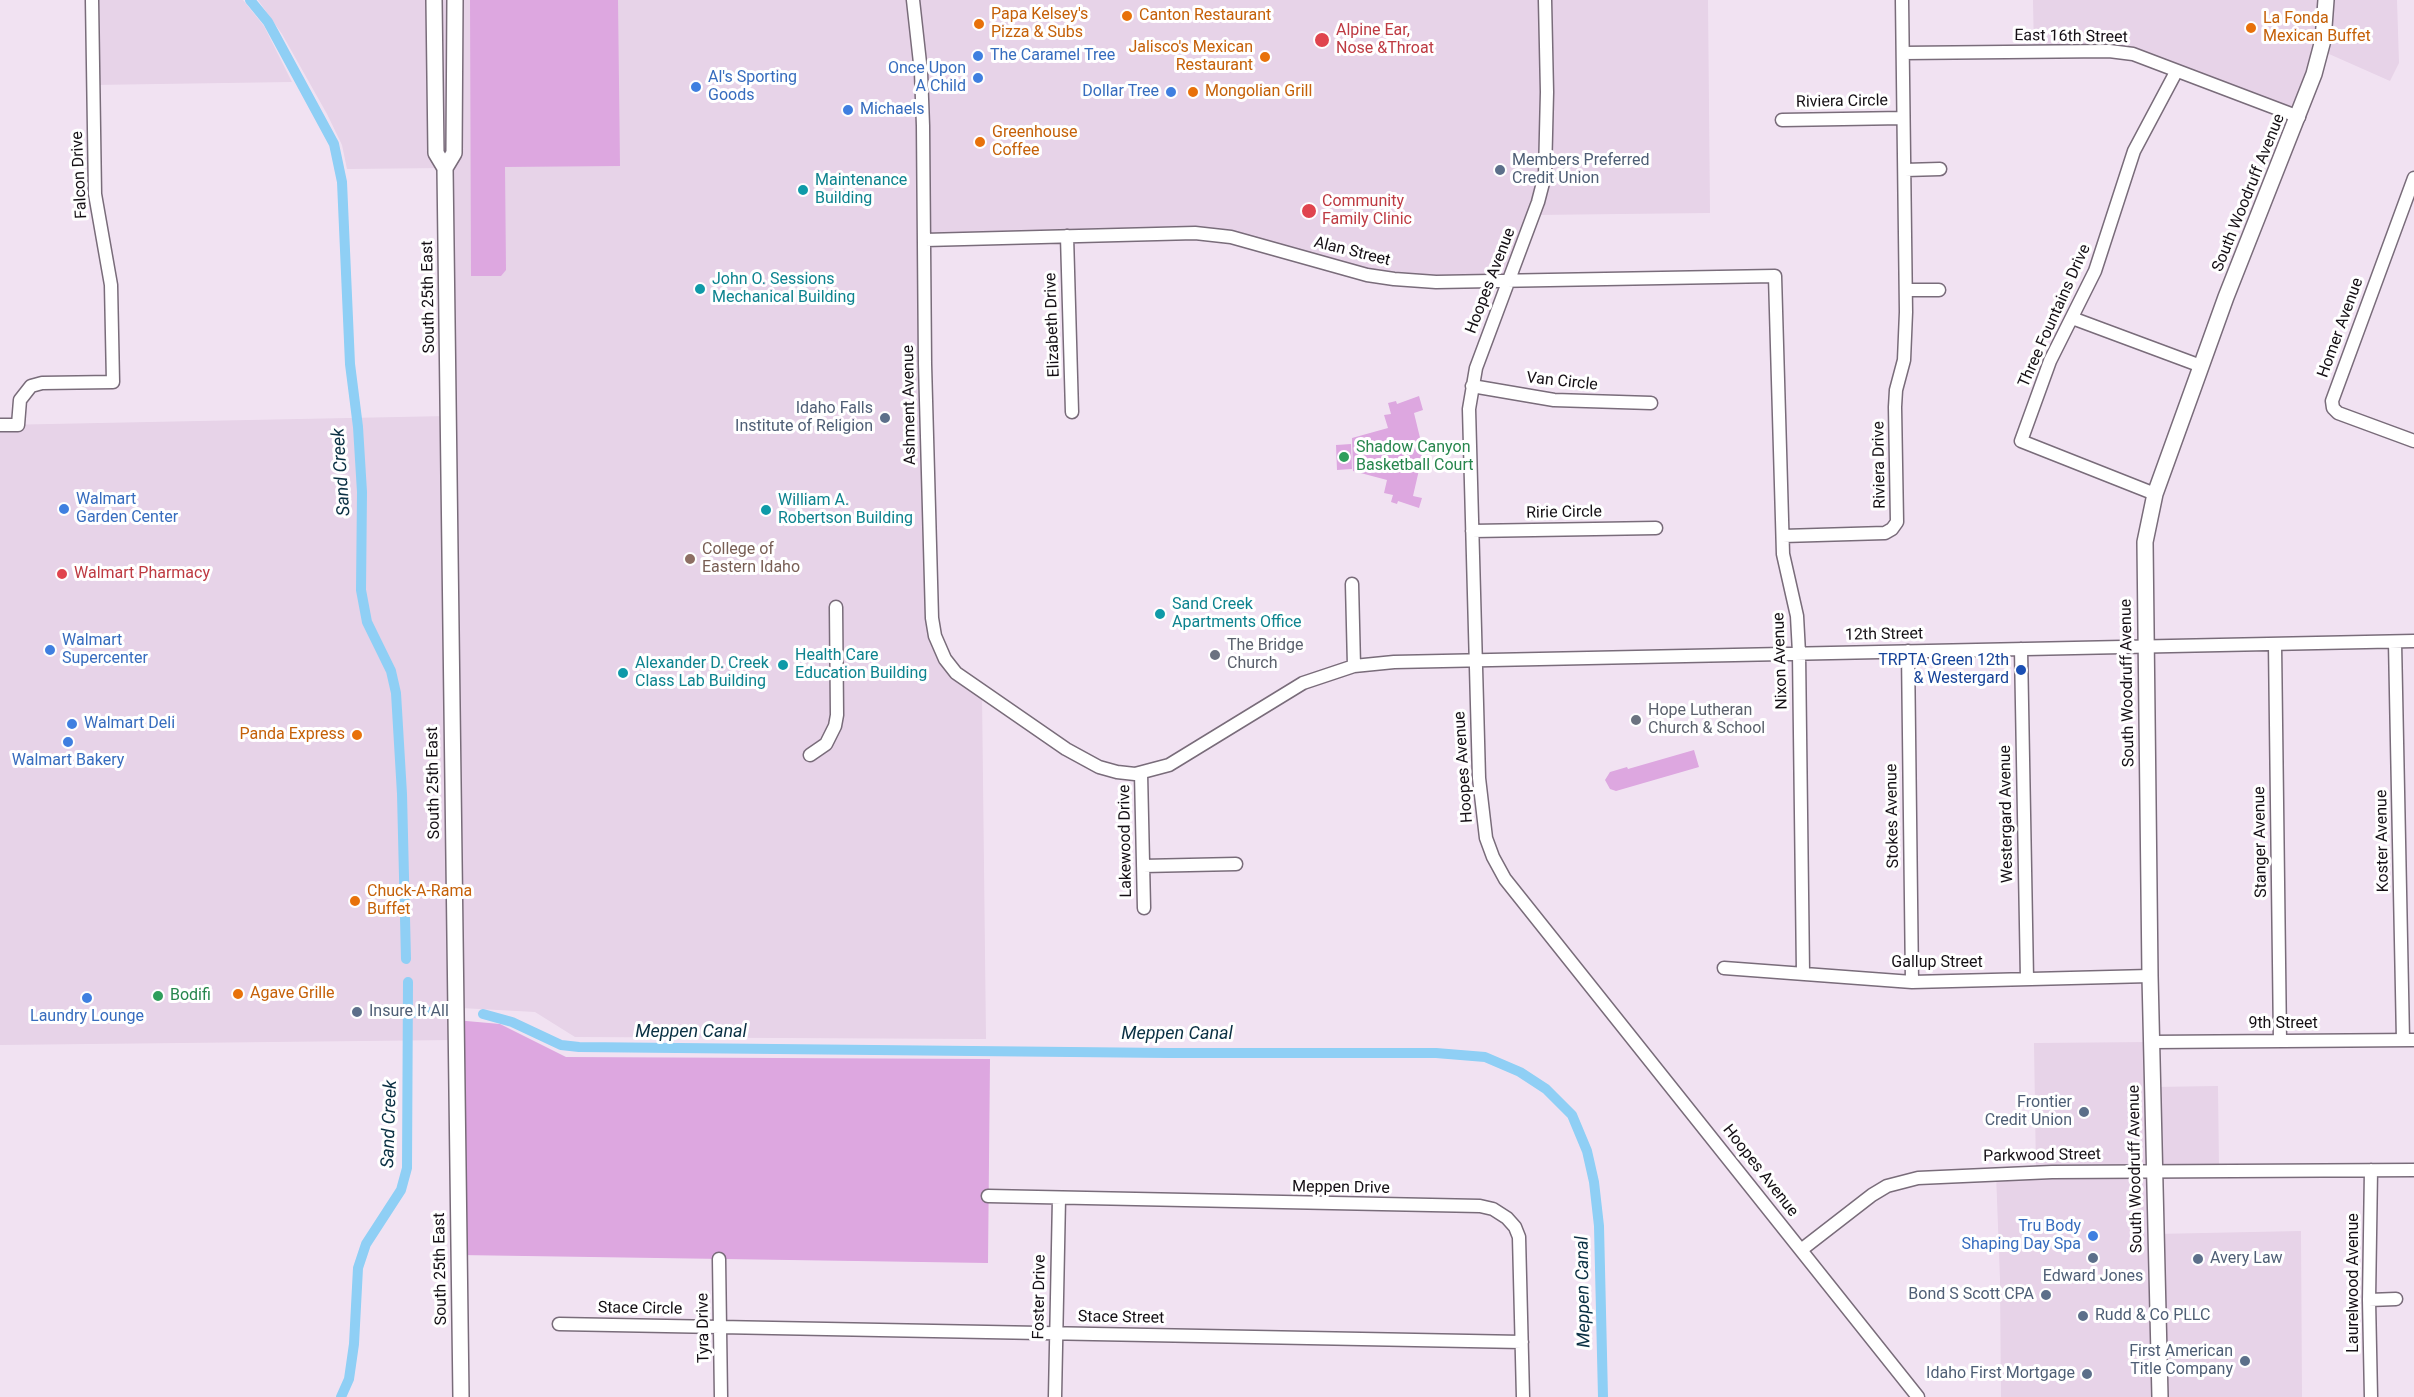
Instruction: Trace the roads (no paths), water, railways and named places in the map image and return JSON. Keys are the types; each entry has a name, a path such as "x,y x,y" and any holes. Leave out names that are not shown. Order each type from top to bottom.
{"main road":[{"name":"South 25th East","path":"434,0 436,153 445,168 461,1397"},
{"name":"South 25th East","path":"445,168 454,153 455,0"},
{"name":"South Woodruff Avenue","path":"2160,1397 2153,1170 2145,542 2155,494 2201,366 2314,74 2323,40 2326,0"}],"street":[{"name":"Falcon Drive","path":"0,425 18,425 20,399 31,386 42,383 113,382 111,285 95,194 92,0"},
{"name":"Ashment Avenue","path":"913,0 921,72 925,364 932,618 935,636 945,659 956,673 982,693 1066,749 1099,767 1117,772 1141,773 1169,765 1303,683 1354,666"},
{"name":"Hoopes Avenue","path":"1545,0 1547,92 1545,175 1538,202 1476,368 1469,410 1475,660 1481,811 1486,838 1493,857 1506,879 1914,1396"},
{"name":"Riviera Drive","path":"1783,536 1885,533 1897,522 1895,407 1896,390 1904,360 1906,290 1902,0"},
{"name":"East 16th Street","path":"1903,53 2109,51 2133,54 2299,117"},
{"name":"Three Fountains Drive","path":"2155,494 2021,441 2050,361 2095,271 2134,151 2176,72"},
{"name":"Riviera Circle","path":"1782,120 1903,118"},
{"path":"1905,170 1940,168"},
{"name":"Homer Avenue","path":"2414,178 2332,401 2333,408 2338,413 2414,441"},
{"name":"Alan Street","path":"925,240 1204,234 1231,237 1367,274 1394,279 1436,282 1774,276"},
{"name":"Elizabeth Drive","path":"1067,236 1072,412"},
{"name":"Nixon Avenue","path":"1774,276 1783,536 1786,575 1797,616 1799,653 1803,973"},
{"path":"1906,290 1939,290"},
{"path":"2072,318 2201,366"},
{"name":"Van Circle","path":"1472,386 1554,400 1651,403"},
{"name":"Ririe Circle","path":"1472,531 1656,528"},
{"path":"1352,584 1354,666"},
{"path":"810,755 826,744 835,726 837,715 836,606"},
{"name":"Koster Avenue","path":"2395,642 2408,1040"},
{"name":"12th Street","path":"1354,666 1394,662 1475,660 2414,642"},
{"name":"Stanger Avenue","path":"2275,644 2280,1041"},
{"name":"Westergard Avenue","path":"2021,649 2027,979"},
{"name":"Stokes Avenue","path":"1908,651 1912,982"},
{"name":"Lakewood Drive","path":"1141,773 1144,909"},
{"path":"1143,866 1236,864"},
{"name":"Gallup Street","path":"1724,968 1912,982 2150,976"},
{"name":"9th Street","path":"2152,1042 2408,1040"},
{"name":"Parkwood Street","path":"1801,1250 1872,1195 1887,1186 1918,1178 2004,1173 2153,1170 2414,1170"},
{"name":"Laurelwood Avenue","path":"2371,1170 2369,1300 2371,1397"},
{"name":"Meppen Drive","path":"988,1196 1480,1206 1493,1209 1515,1227 1519,1237 1523,1397"},
{"name":"Foster Drive","path":"1055,1397 1059,1198"},
{"name":"Tyra Drive","path":"719,1259 721,1397"},
{"path":"2369,1300 2396,1299"},
{"name":"Stace Circle","path":"559,1324 720,1326"},
{"name":"Stace Street","path":"720,1326 1522,1342"}],"waterway":[{"name":"Sand Creek","path":"250,0 268,22 334,144 342,182 350,364 358,427 362,492 361,590 367,622 391,671 396,693 402,794 406,959"},
{"name":"Sand Creek","path":"341,1397 349,1379 354,1344 358,1268 366,1244 401,1190 407,1168 408,982"},
{"path":"408,1013 431,1012"},
{"name":"Meppen Canal","path":"483,1014 512,1022 561,1045 579,1047 1169,1053 1436,1053 1485,1057 1520,1072 1546,1089 1572,1115 1587,1151 1594,1182 1599,1226 1603,1397"}],"place":[{"name":"Canton Restaurant","path":"1127,16"},
{"name":"Papa Kelsey's Pizza & Subs","path":"979,24"},
{"name":"La Fonda Mexican Buffet","path":"2251,28"},
{"name":"Alpine Ear, Nose &Throat","path":"1322,40"},
{"name":"The Caramel Tree","path":"978,56"},
{"name":"Jalisco's Mexican Restaurant","path":"1265,57"},
{"name":"Once Upon A Child","path":"978,78"},
{"name":"Al's Sporting Goods","path":"696,87"},
{"name":"Dollar Tree","path":"1171,92"},
{"name":"Mongolian Grill","path":"1193,92"},
{"name":"Michaels","path":"848,110"},
{"name":"Greenhouse Coffee","path":"980,142"},
{"name":"Members Preferred Credit Union","path":"1500,170"},
{"name":"Maintenance Building","path":"803,190"},
{"name":"Community Family Clinic","path":"1309,211"},
{"name":"John O. Sessions Mechanical Building","path":"700,289"},
{"name":"Idaho Falls Institute of Religion","path":"885,418"},
{"name":"Shadow Canyon Basketball Court","path":"1344,457"},
{"name":"Walmart Garden Center","path":"64,509"},
{"name":"William A. Robertson Building","path":"766,510"},
{"name":"College of Eastern Idaho","path":"690,559"},
{"name":"Walmart Pharmacy","path":"62,574"},
{"name":"Sand Creek Apartments Office","path":"1160,614"},
{"name":"Walmart Supercenter","path":"50,650"},
{"name":"The Bridge Church","path":"1215,655"},
{"name":"Health Care Education Building","path":"783,665"},
{"name":"TRPTA Green 12th & Westergard","path":"2021,670"},
{"name":"Alexander D. Creek Class Lab Building","path":"623,673"},
{"name":"Hope Lutheran Church & School","path":"1636,720"},
{"name":"Walmart Deli","path":"72,724"},
{"name":"Panda Express","path":"357,735"},
{"name":"Walmart Bakery","path":"68,742"},
{"name":"Chuck-A-Rama Buffet","path":"355,901"},
{"name":"Agave Grille","path":"238,994"},
{"name":"Bodifi","path":"158,996"},
{"name":"Laundry Lounge","path":"87,998"},
{"name":"Insure It All","path":"357,1012"},
{"name":"Frontier Credit Union","path":"2084,1112"},
{"name":"Tru Body Shaping Day Spa","path":"2093,1236"},
{"name":"Edward Jones","path":"2093,1258"},
{"name":"Avery Law","path":"2198,1259"},
{"name":"Bond S Scott CPA","path":"2046,1295"},
{"name":"Rudd & Co PLLC","path":"2083,1316"},
{"name":"First American Title Company","path":"2245,1361"},
{"name":"Idaho First Mortgage","path":"2087,1374"}]}
